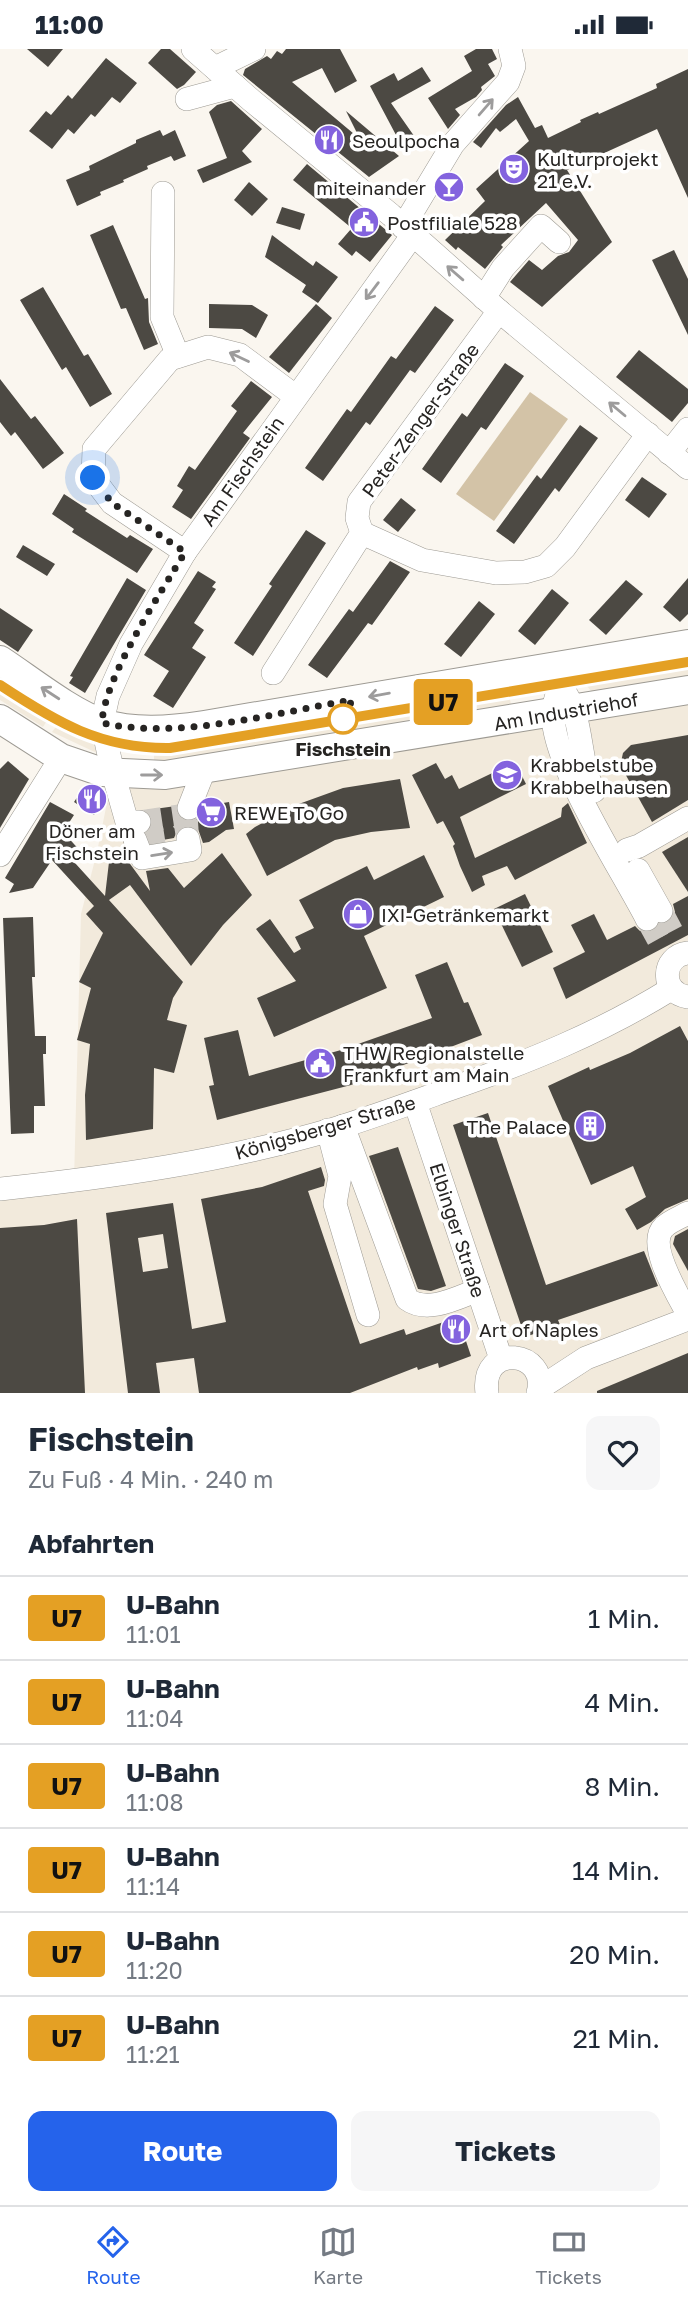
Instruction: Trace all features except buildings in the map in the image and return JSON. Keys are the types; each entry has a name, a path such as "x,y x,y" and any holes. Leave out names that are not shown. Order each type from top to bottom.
{"main road":[{"path":"0,660 102,723 142,729 192,727 688,643"},
{"name":"Am Industriehof","path":"0,719 61,758 102,772 165,775 688,690"}],"street":[{"path":"193,49 688,468"},
{"path":"215,68 254,49"},
{"name":"Am Fischstein","path":"102,723 108,696 131,644 185,552 408,231 453,145 508,82 512,58"},
{"path":"187,99 235,86"},
{"path":"163,193 162,317 178,356"},
{"name":"Peter-Zenger-Straße","path":"362,533 357,518 359,502 492,304 503,268 541,226 559,243"},
{"path":"185,552 112,503 93,478 94,449 170,359 208,347 240,355 295,396"},
{"path":"669,453 688,429"},
{"path":"273,673 362,533 422,560 496,573 525,572 546,566 565,547 648,434"},
{"path":"560,685 578,671 619,655"},
{"path":"529,670 560,685"},
{"path":"578,671 573,681 582,697 608,703"},
{"path":"560,685 564,711 591,786 626,850 654,915 571,776 555,731 564,711"},
{"path":"102,723 113,773 136,831 142,858 190,850 188,839"},
{"path":"0,855 61,758"},
{"path":"189,809 204,770"},
{"path":"626,850 639,846 688,818"},
{"path":"677,951 667,976 680,993"},
{"name":"Königsberger Straße","path":"0,1189 96,1179 201,1161 335,1128 544,1055 680,993"},
{"name":"Elbinger Straße","path":"415,1102 478,1290 492,1375"},
{"path":"335,1128 407,1299 415,1305 429,1305 478,1290"},
{"path":"335,1128 340,1176 335,1204 368,1315"},
{"path":"539,1391 586,1358 688,1317 682,1284 660,1253 658,1238 663,1227 688,1213"},
{"path":"467,1393 516,1357 544,1363 586,1358"},
{"path":"525,1360 535,1368 539,1377 539,1391"}],"shaded area":[{"path":"530,392 568,419 494,521 456,494"},
{"path":"688,657 688,676 592,692 582,680 588,674"},
{"path":"0,680 52,713 43,727 0,700"},
{"path":"508,688 511,705 154,763 154,744 208,738"},
{"path":"688,699 688,1393 0,1393 0,1189 74,1181 81,914 113,773"},
{"path":"62,719 99,736 99,754 52,732"}],"tunnel":[{"path":"139,822 186,815 189,808"},
{"path":"142,841 181,835 187,829 186,815"},
{"path":"661,911 677,941"},
{"path":"647,919 663,948"}],"tram line":[{"path":"0,685 41,711 80,731 121,744 170,748 688,662"}],"metro line":[{"name":"U7","path":"0,685 55,720 85,734 117,744 170,748 688,662"}],"place":[{"name":"Seoulpocha","path":"329,140"},
{"name":"Kulturprojekt 21 e.V.","path":"514,169"},
{"name":"miteinander","path":"449,187"},
{"name":"Postfiliale 528","path":"364,222"},
{"name":"Fischstein","path":"343,719"},
{"name":"Krabbelstube Krabbelhausen","path":"507,775"},
{"name":"Döner am Fischstein","path":"92,799"},
{"name":"REWE To Go","path":"211,812"},
{"name":"IXI-Getränkemarkt","path":"358,914"},
{"name":"THW Regionalstelle Frankfurt am Main","path":"320,1063"},
{"name":"The Palace","path":"590,1126"},
{"name":"Art of Naples","path":"456,1329"}],"route":[{"path":"93,478 112,503 185,552 131,644 108,696 102,723 127,728 180,728 352,700 343,719"}]}
